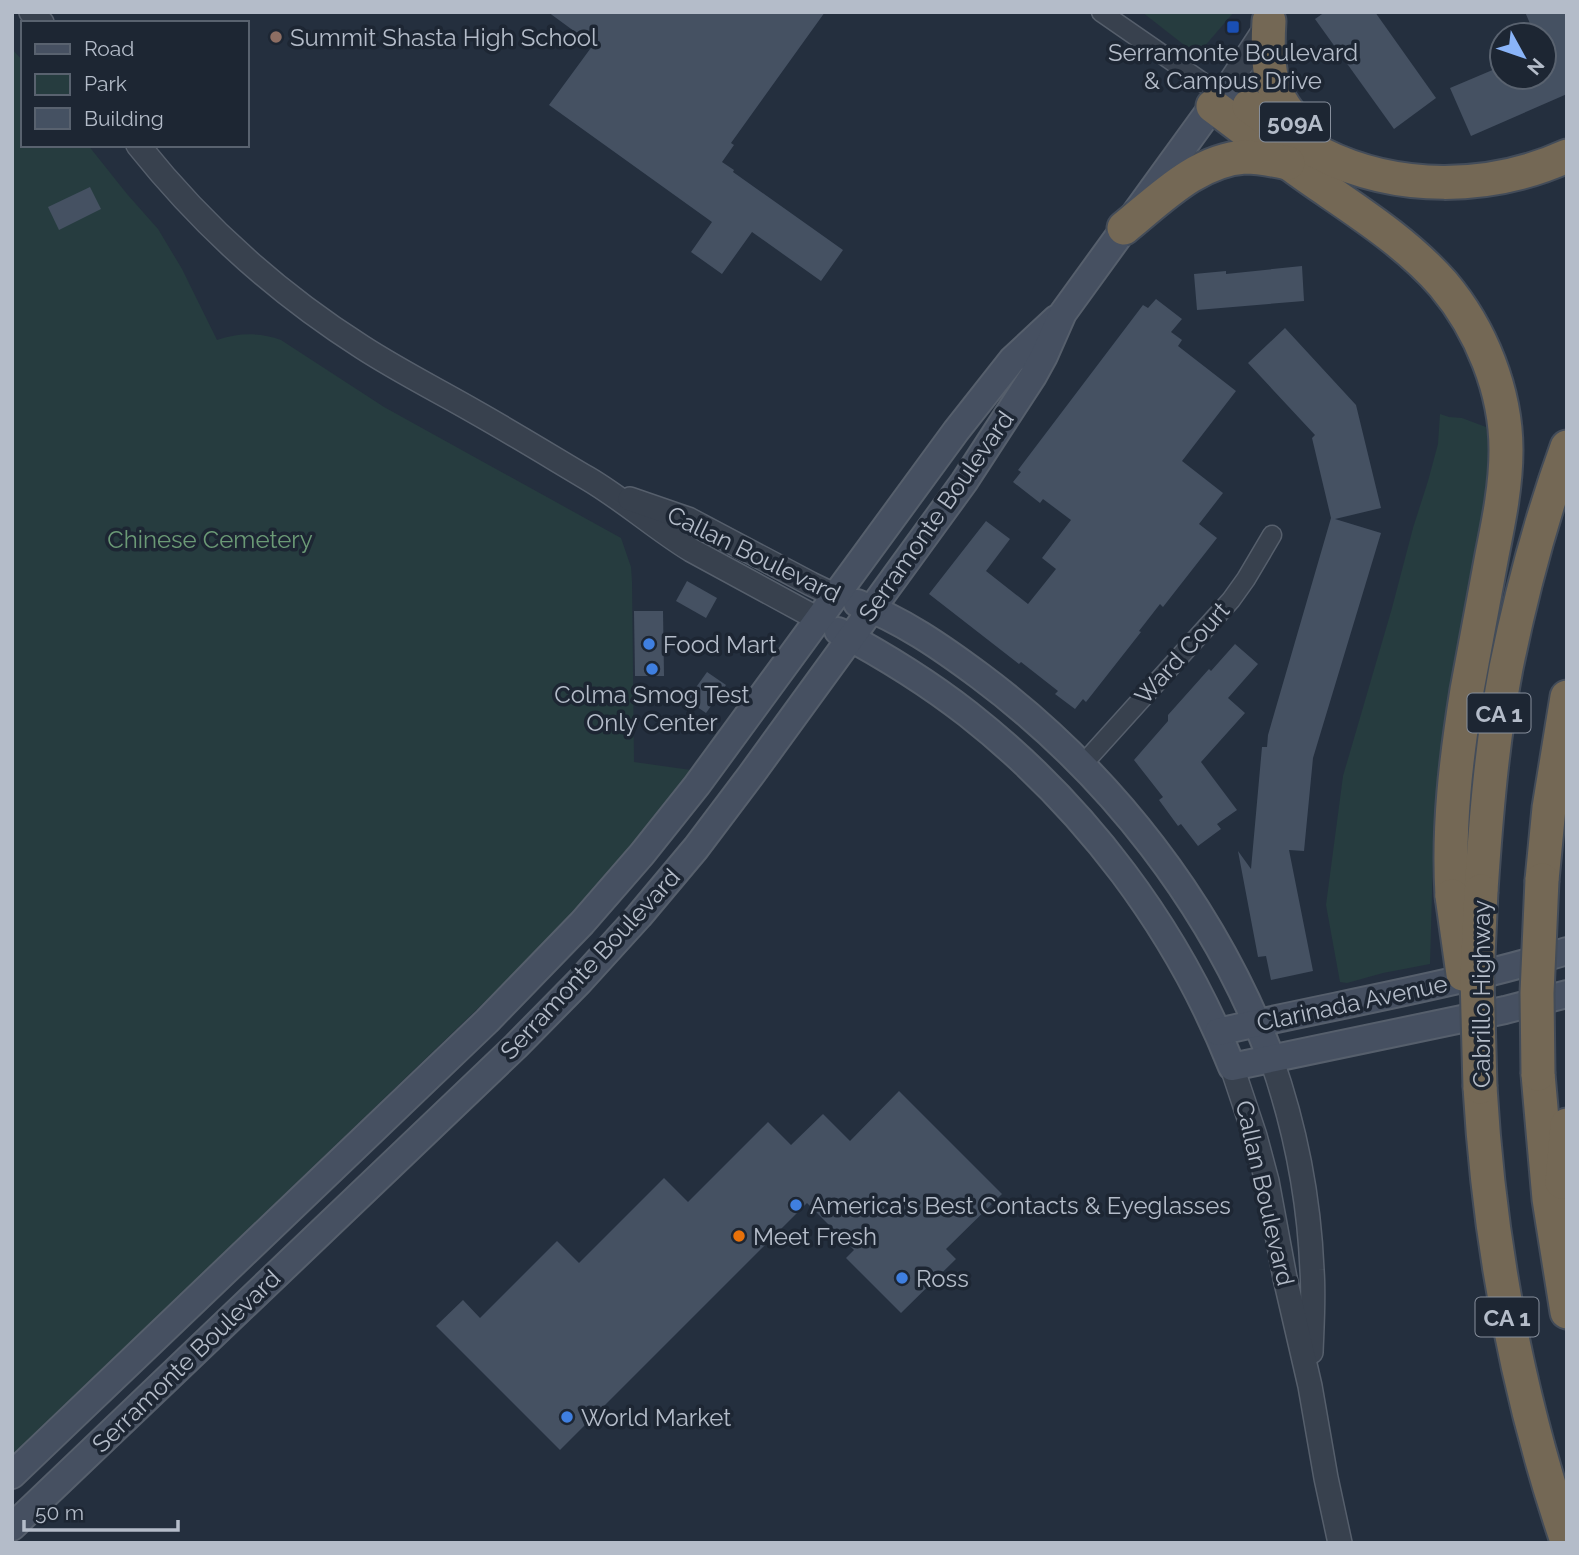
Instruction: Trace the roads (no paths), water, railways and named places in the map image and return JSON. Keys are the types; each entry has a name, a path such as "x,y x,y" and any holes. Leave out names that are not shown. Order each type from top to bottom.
{"highway":[{"name":"509A","path":"1272,17 1269,46 1271,75 1275,92 1283,107 1302,128 1326,146 1388,175"},
{"path":"1220,96 1288,163 1421,261 1459,305 1482,345 1489,364 1501,406 1506,447 1504,486 1455,774 1451,829 1467,893"},
{"name":"509A","path":"1220,96 1321,154 1352,167 1388,175 1433,182 1478,181 1522,173 1567,156"},
{"path":"1124,228 1189,178 1221,161 1252,157 1288,163"},
{"name":"Cabrillo Highway","path":"1567,447 1529,570 1506,669 1493,756 1467,893 1477,989 1479,1087 1490,1207 1503,1295 1532,1425 1567,1541"},
{"name":"CA 1","path":"1567,696 1549,808 1542,880 1537,993 1538,1074 1544,1156 1567,1312"},
{"path":"1555,1243 1567,1125"}],"main road":[{"name":"Serramonte Boulevard","path":"12,1475 479,1029 613,888 697,785 940,453 1012,360 1063,313 1220,96"},
{"name":"Serramonte Boulevard","path":"12,1527 442,1118 579,982 647,907 696,848 852,638 984,452 1033,376 1063,313"},
{"name":"Callan Boulevard","path":"836,596 872,609 919,633 963,663 1039,723 1083,764 1136,824 1177,880 1219,949 1257,1023 1271,1058"},
{"name":"Callan Boulevard","path":"818,620 929,686 967,713 1039,775 1070,808 1113,859 1156,918 1191,978 1218,1031 1232,1067"},
{"name":"Clarinada Avenue","path":"1218,1031 1451,982 1567,950"},
{"name":"Clarinada Avenue","path":"1232,1067 1492,1013 1567,994"}],"street":[{"path":"1101,12 1220,96"},
{"name":"Serramonte Boulevard","path":"1220,96 1272,17"},
{"name":"Callan Boulevard","path":"140,147 177,191 220,234 314,314 379,358 612,493 691,551 818,620"},
{"name":"Callan Boulevard","path":"612,493 673,512 836,596"},
{"name":"Ward Court","path":"1083,764 1231,600 1272,535"},
{"name":"Callan Boulevard","path":"1271,1058 1286,1102 1296,1147 1310,1238 1310,1386"},
{"name":"Callan Boulevard","path":"1232,1067 1261,1158 1310,1386 1340,1543"}],"place":[{"name":"Serramonte Boulevard & Campus Drive","path":"1233,27"},
{"name":"Summit Shasta High School","path":"276,37"},
{"name":"Food Mart","path":"649,644"},
{"name":"Colma Smog Test Only Center","path":"652,669"},
{"name":"America's Best Contacts & Eyeglasses","path":"796,1205"},
{"name":"Meet Fresh","path":"739,1236"},
{"name":"Ross","path":"902,1278"},
{"name":"World Market","path":"567,1417"}],"park label":[{"name":"Chinese Cemetery","path":"210,539"}]}
